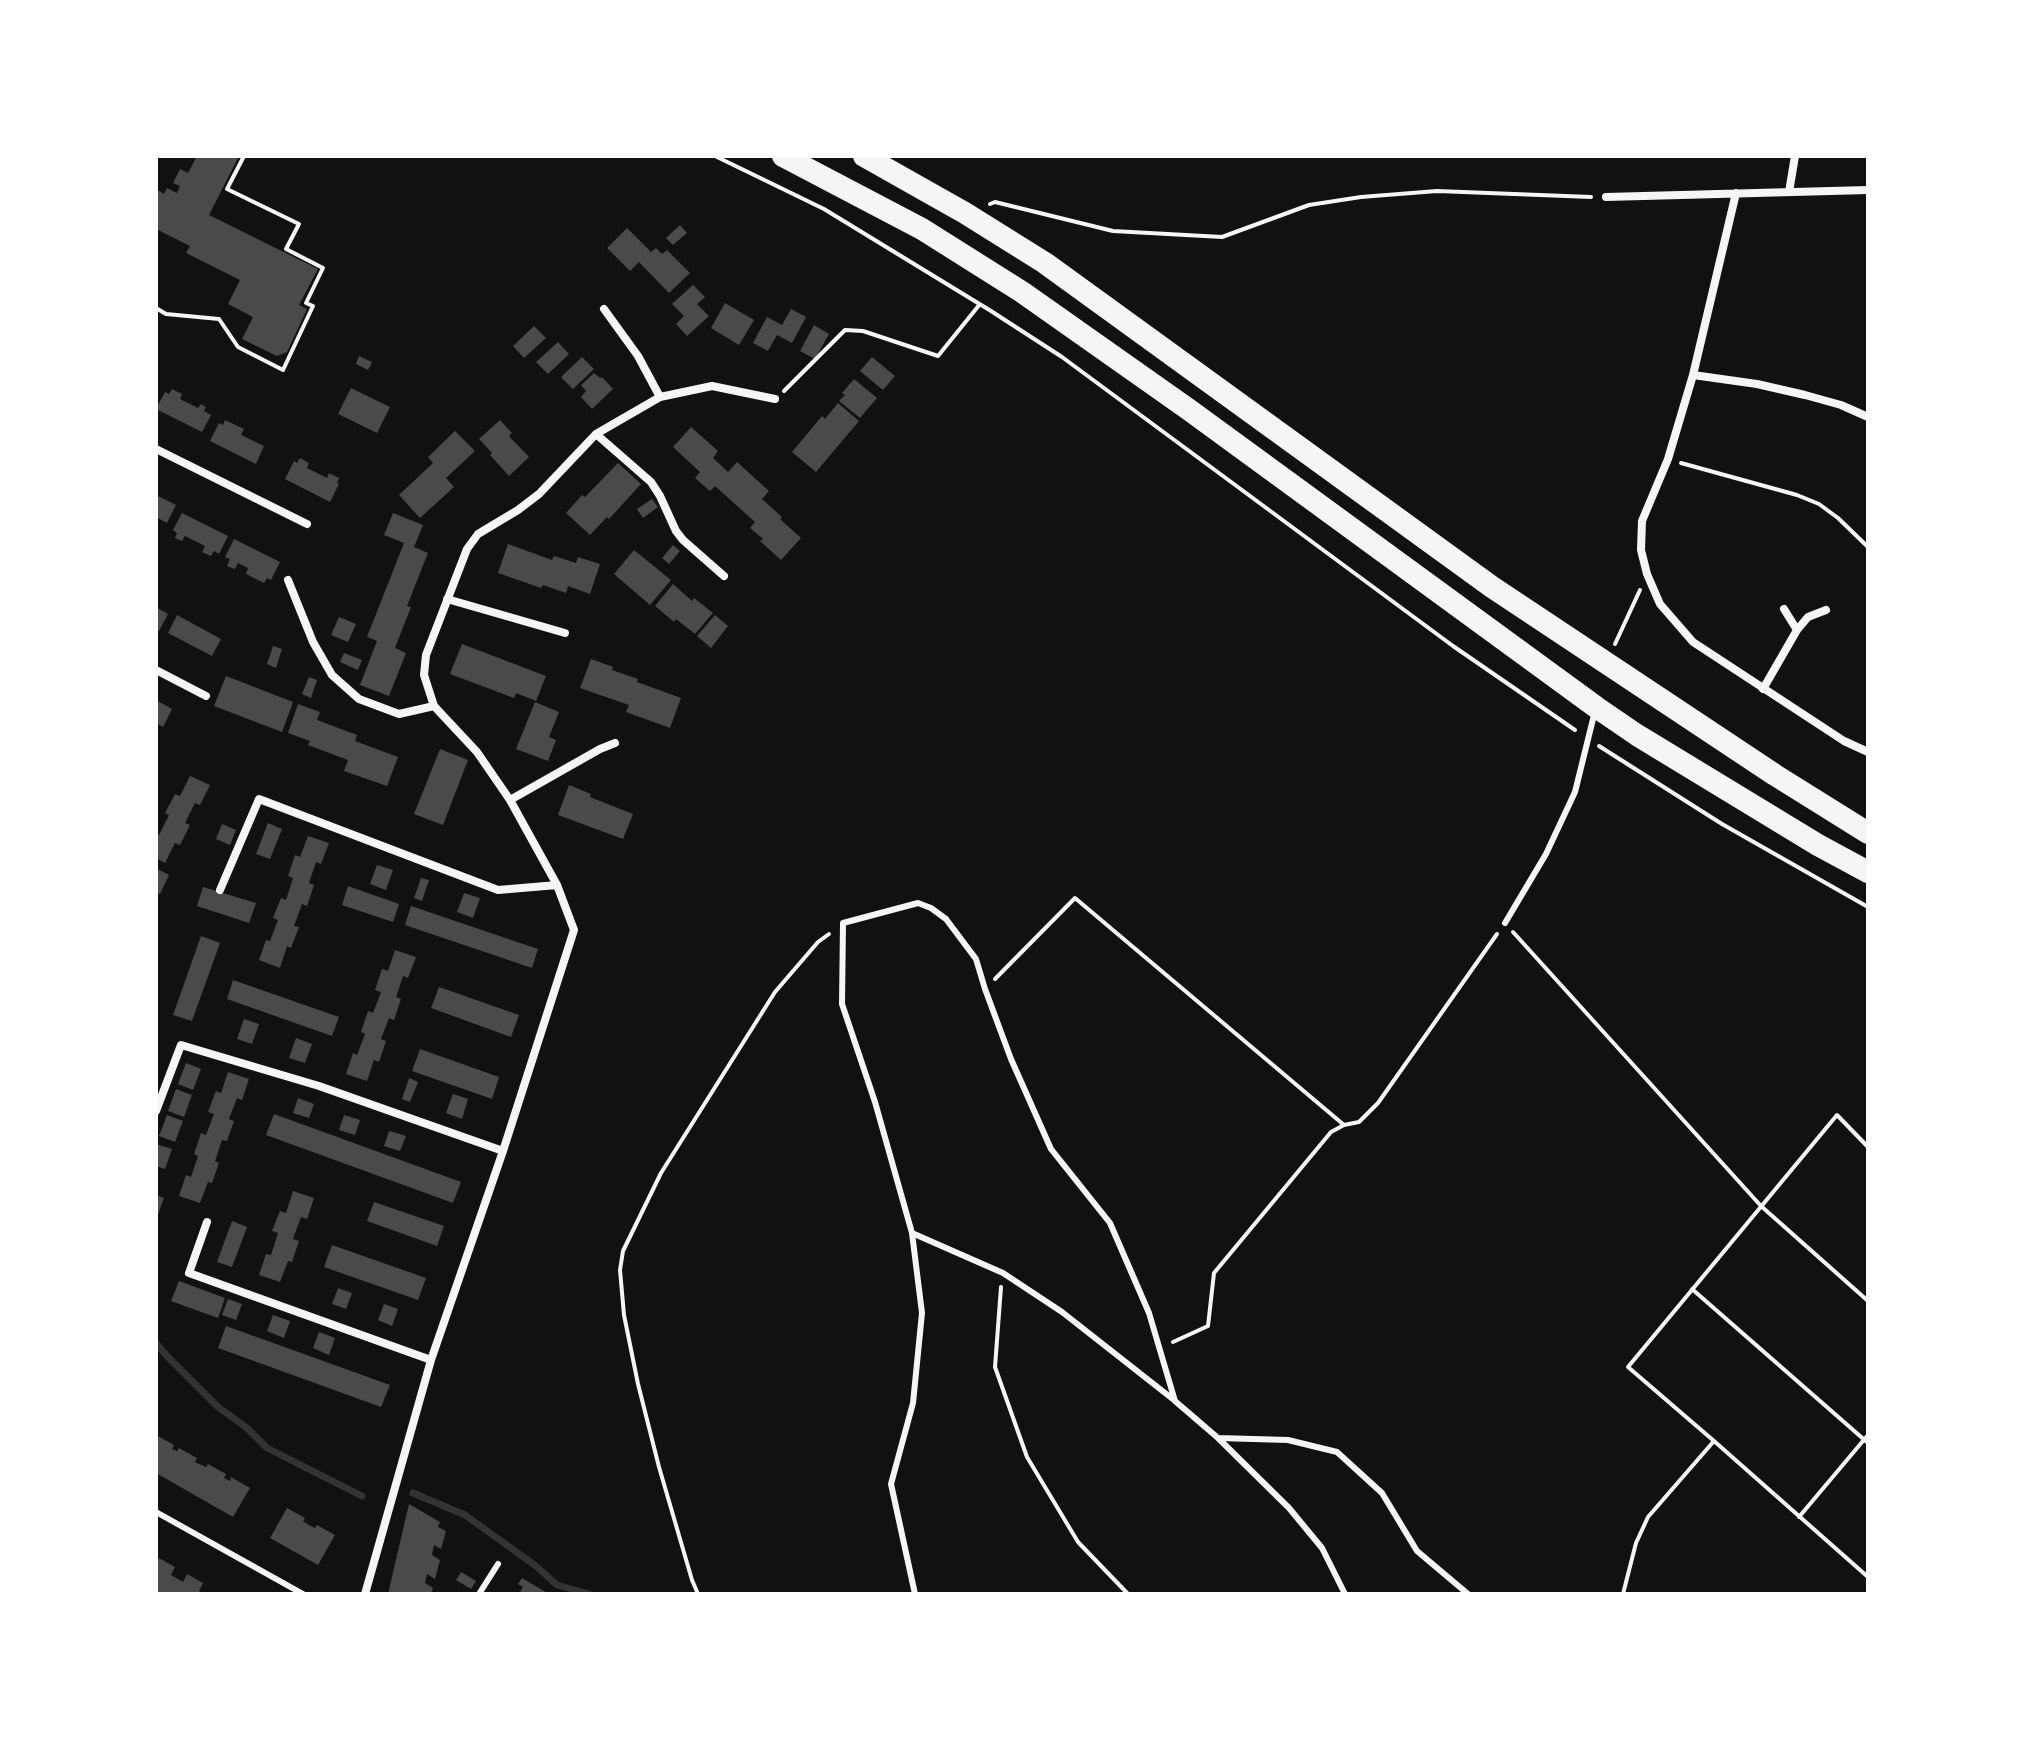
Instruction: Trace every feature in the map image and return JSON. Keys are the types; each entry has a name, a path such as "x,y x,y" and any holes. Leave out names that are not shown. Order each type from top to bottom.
{"highway":[{"path":"783,156 922,229 1022,292 1188,409 1596,707 1805,837 1868,872"},
{"path":"864,156 1045,263 1492,587 1868,833"}],"street":[{"path":"1789,192 1795,156"},
{"path":"1606,197 1868,190"},
{"path":"1736,193 1693,375 1668,459 1642,521 1641,550 1660,604 1693,642 1844,741 1868,752"},
{"path":"604,309 638,356 660,397"},
{"path":"1693,375 1805,395 1841,405 1868,417"},
{"path":"365,1594 431,1360 574,930 557,885 510,800 477,752 434,706 424,675 426,655 467,549 478,534 539,494 596,434 660,397 712,386 775,399"},
{"path":"596,434 651,482 676,531 724,576"},
{"path":"156,449 307,524"},
{"path":"288,580 313,642 332,675 359,699 399,714 434,706"},
{"path":"447,599 565,633"},
{"path":"1784,609 1797,630"},
{"path":"1763,689 1797,630 1808,617 1826,610"},
{"path":"156,670 206,696"},
{"path":"510,800 615,743"},
{"path":"220,890 259,799 498,890 557,885"},
{"path":"156,1111 181,1045 319,1086 503,1151"},
{"path":"207,1222 189,1273 431,1360"}],"lane":[{"path":"1505,923 1546,854 1575,792 1596,707"},
{"path":"915,1594 891,1484 913,1403 922,1313 912,1233 875,1102 842,1004 843,923 918,903 946,919 976,959 1011,1059 1051,1149 1110,1223 1149,1313 1175,1401"},
{"path":"912,1233 1003,1273 1062,1312 1175,1401 1218,1438 1289,1508 1322,1548 1345,1594"},
{"path":"1218,1438 1288,1440 1337,1452 1382,1493 1417,1551 1468,1594"},
{"path":"156,1512 303,1594"},
{"path":"479,1594 498,1564"}],"path":[{"path":"156,308 166,314 219,319 238,347 283,370 313,306 306,303 323,268 286,249 299,224 227,189 244,156"},
{"path":"715,156 824,209 1062,357 1453,646 1587,739 1722,824 1868,907"},
{"path":"965,213 995,202 1113,231 1222,237 1309,205 1361,197 1437,191 1606,197"},
{"path":"775,399 845,330 863,331 938,356 980,304"},
{"path":"1668,459 1819,504 1868,547"},
{"path":"1606,663 1647,574"},
{"path":"985,989 1075,898 1344,1125"},
{"path":"698,1594 659,1467 635,1370 624,1315 620,1270 623,1251 661,1173 775,992 818,942 843,923"},
{"path":"1159,1347 1208,1326 1214,1273 1331,1132 1359,1122 1378,1103 1505,923 1761,1206 1868,1301"},
{"path":"1868,1147 1837,1115 1628,1367 1868,1577"},
{"path":"1003,1273 995,1367 1027,1457 1078,1542 1128,1594"},
{"path":"1692,1289 1867,1439 1799,1517"},
{"path":"1623,1594 1636,1543 1648,1517 1714,1441"}],"building":[{"path":"197,156 239,156 209,215 318,269 299,305 307,309 287,352 277,356 242,339 253,317 228,304 240,280 186,253 190,246 156,229 156,189 164,194 167,188 177,193 180,186 173,183 180,169 188,173"},
{"path":"680,225 687,233 673,245 666,238"},
{"path":"627,228 651,252 656,248 662,254 667,250 690,273 669,293 639,262 630,271 607,248"},
{"path":"693,285 705,297 697,304 709,316 687,336 676,324 684,316 672,304"},
{"path":"725,303 754,320 739,345 711,328"},
{"path":"791,309 806,317 792,343 777,335 768,351 753,343 767,317 782,325"},
{"path":"814,325 829,334 815,359 800,351"},
{"path":"534,326 546,338 524,358 513,346"},
{"path":"558,342 569,354 548,374 536,362"},
{"path":"359,356 372,362 368,370 356,364"},
{"path":"582,357 594,369 573,389 561,377"},
{"path":"872,357 895,376 883,390 860,371"},
{"path":"594,373 613,389 592,409 581,397 586,391 581,385"},
{"path":"854,379 877,398 860,418 839,401"},
{"path":"351,388 390,407 377,433 338,414"},
{"path":"172,389 182,394 180,399 198,408 201,404 206,407 204,411 211,415 202,432 156,409 165,392 169,394"},
{"path":"838,403 859,421 816,472 792,452 822,416 825,419"},
{"path":"225,420 244,429 241,435 264,446 256,464 210,441 219,423 223,425"},
{"path":"500,420 512,433 509,436 529,457 509,476 479,439"},
{"path":"691,427 718,451 713,458 728,472 737,462 769,491 762,499 801,538 781,560 750,528 755,522 715,486 710,491 695,478 700,472 673,447"},
{"path":"455,431 475,451 446,478 454,487 420,518 399,495 433,463 428,457"},
{"path":"300,458 309,463 307,468 327,478 329,473 339,478 330,502 285,479 294,461 297,463"},
{"path":"618,463 641,484 590,535 566,513"},
{"path":"156,495 176,505 167,523 156,517"},
{"path":"652,499 658,507 643,518 637,509"},
{"path":"182,513 228,536 219,554 214,551 211,556 202,552 205,546 185,536 182,541 175,538 177,533 173,530"},
{"path":"393,513 423,525 414,547 428,553 407,606 411,607 395,648 406,653 389,696 360,685 377,641 367,637 404,543 384,535"},
{"path":"234,539 280,562 271,580 267,578 264,583 246,574 248,568 238,563 235,569 227,566 230,559 225,557"},
{"path":"508,544 552,560 554,556 576,563 578,557 600,564 590,594 568,586 566,593 543,585 541,588 498,573"},
{"path":"673,545 680,551 669,564 662,558"},
{"path":"634,550 671,580 650,605 614,574"},
{"path":"673,584 692,601 694,598 713,613 695,634 655,606"},
{"path":"156,607 168,614 159,631 156,630"},
{"path":"177,615 221,639 212,656 168,633"},
{"path":"715,615 728,626 711,648 697,636"},
{"path":"339,617 356,624 348,642 331,635"},
{"path":"462,644 546,676 536,701 516,693 514,698 450,674"},
{"path":"273,646 282,649 276,668 267,664"},
{"path":"344,653 362,660 358,670 340,662"},
{"path":"591,659 638,679 637,682 681,698 670,728 626,712 629,705 580,688"},
{"path":"226,676 293,702 282,732 214,706"},
{"path":"309,677 317,680 311,698 302,694"},
{"path":"156,700 172,709 163,727 156,723"},
{"path":"535,702 559,712 549,737 556,740 548,761 516,749"},
{"path":"298,704 320,712 317,720 357,735 355,741 398,757 387,786 344,771 348,760 308,745 310,741 288,733"},
{"path":"440,749 468,760 443,825 414,814"},
{"path":"190,776 210,785 200,805 195,803 185,823 190,825 180,845 175,843 165,863 156,858 156,833 159,835 169,815 165,813 175,794 180,796"},
{"path":"569,785 633,814 623,839 558,815"},
{"path":"268,823 282,829 270,859 256,854"},
{"path":"222,824 236,830 230,845 216,839"},
{"path":"308,836 329,843 321,864 316,862 309,883 314,885 307,906 302,904 294,926 299,927 291,948 287,946 280,968 259,960 278,920 273,918 281,898 286,900 293,878 288,876 295,855 300,857"},
{"path":"377,865 393,870 386,890 370,884"},
{"path":"156,868 169,875 160,894 156,893"},
{"path":"421,878 429,880 422,901 414,898"},
{"path":"348,886 399,904 393,922 342,905"},
{"path":"203,887 256,903 249,923 197,906"},
{"path":"464,893 480,898 473,918 457,912"},
{"path":"411,906 538,949 532,968 405,925"},
{"path":"201,936 220,943 192,1021 173,1015"},
{"path":"395,950 416,957 408,978 403,976 396,997 401,999 394,1020 389,1018 381,1039 386,1041 379,1062 374,1060 367,1081 346,1074 353,1053 357,1055 365,1034 361,1032 368,1011 373,1013 381,992 375,990 382,969 388,971"},
{"path":"233,980 339,1017 332,1036 227,999"},
{"path":"439,987 519,1015 511,1037 431,1008"},
{"path":"244,1019 259,1024 252,1044 237,1039"},
{"path":"296,1038 312,1044 305,1063 289,1058"},
{"path":"420,1049 499,1077 492,1099 412,1071"},
{"path":"186,1063 201,1069 193,1090 178,1084"},
{"path":"228,1072 249,1079 242,1100 237,1098 229,1119 234,1121 227,1141 222,1140 215,1161 219,1163 200,1203 179,1196 186,1175 191,1177 201,1133 206,1135 214,1114 208,1112 216,1091 221,1093"},
{"path":"409,1078 418,1082 410,1102 402,1099"},
{"path":"176,1089 192,1095 184,1117 168,1111"},
{"path":"453,1094 468,1099 462,1119 446,1113"},
{"path":"298,1098 314,1104 309,1118 293,1113"},
{"path":"274,1114 461,1182 453,1203 266,1135"},
{"path":"167,1115 183,1121 175,1142 159,1136"},
{"path":"344,1115 360,1120 355,1135 339,1130"},
{"path":"389,1131 406,1136 400,1151 384,1146"},
{"path":"156,1144 172,1149 165,1169 156,1166"},
{"path":"293,1191 314,1198 307,1219 301,1217 293,1239 299,1241 292,1262 288,1261 280,1282 259,1275 266,1254 271,1255 278,1233 272,1231 280,1211 286,1213"},
{"path":"156,1195 164,1198 156,1220"},
{"path":"374,1202 444,1226 437,1246 367,1221"},
{"path":"232,1221 247,1227 232,1267 217,1262"},
{"path":"332,1245 426,1278 418,1300 324,1267"},
{"path":"179,1281 225,1298 218,1318 171,1301"},
{"path":"338,1288 352,1293 346,1309 332,1304"},
{"path":"228,1299 242,1304 236,1320 222,1315"},
{"path":"384,1304 398,1309 392,1326 378,1320"},
{"path":"273,1315 290,1321 284,1338 267,1331"},
{"path":"226,1326 390,1385 381,1407 218,1348"},
{"path":"319,1332 335,1338 329,1355 313,1348"},
{"path":"156,1435 174,1445 172,1449 177,1451 179,1448 197,1458 195,1462 206,1467 208,1464 226,1474 224,1478 230,1481 231,1477 250,1488 233,1517 156,1473"},
{"path":"409,1504 440,1522 438,1527 446,1531 441,1549 434,1545 432,1555 440,1560 435,1579 427,1574 425,1583 433,1588 431,1594 388,1594"},
{"path":"287,1508 305,1518 303,1521 309,1525 315,1528 317,1525 335,1535 318,1565 270,1538"},
{"path":"159,1558 175,1567 171,1575 183,1582 187,1574 203,1583 199,1591 204,1594 156,1594 156,1563"},
{"path":"461,1572 476,1581 471,1589 456,1580"},
{"path":"522,1578 549,1594 519,1594 523,1587 518,1584"}],"waterway":[{"path":"156,1343 218,1407 247,1428 267,1448 362,1496"},
{"path":"413,1493 465,1515 536,1566 557,1585 589,1594"}]}
